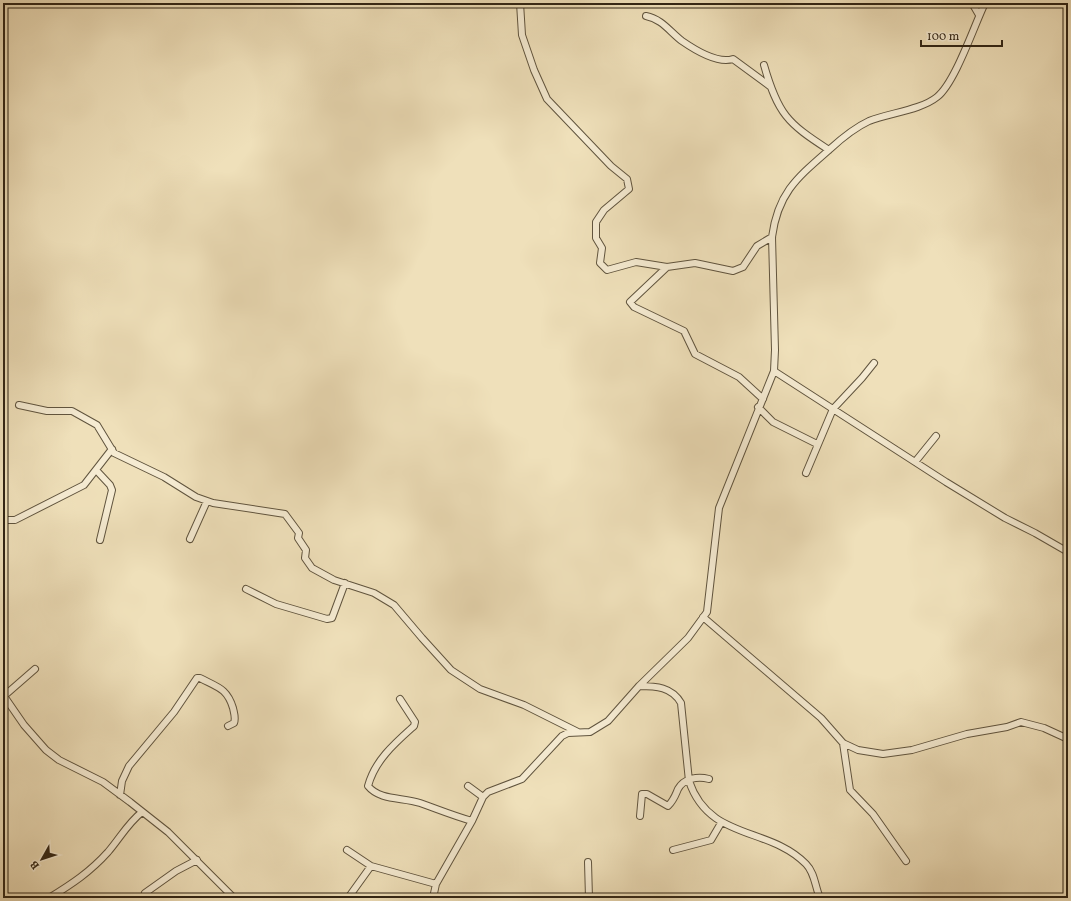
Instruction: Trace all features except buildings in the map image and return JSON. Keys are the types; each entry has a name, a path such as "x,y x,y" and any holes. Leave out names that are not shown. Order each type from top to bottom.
{"street":[{"path":"520,3 522,35 534,70 547,99 611,166 626,179 629,188 604,210 596,222 596,238 602,248 600,263 607,270 636,262 667,267 694,263 733,271 743,267 756,246 772,237"},
{"path":"972,3 979,15"},
{"path":"433,898 436,884 472,821 482,797 488,792 522,779 562,736 568,733 590,732 608,721 639,686 688,638 704,617 707,612 720,508 758,407 774,370 775,350 772,237 774,220 785,194 800,174 845,135 868,122 925,104 937,97 948,85 985,3"},
{"path":"646,16 655,18 682,41 711,57 726,62 733,59 770,87"},
{"path":"764,65 770,87 785,117 804,134 829,150"},
{"path":"667,267 630,302 634,306 684,331 696,354 739,377 763,398"},
{"path":"806,473 833,409 874,363"},
{"path":"774,370 915,462 1005,518 1036,533 1068,552"},
{"path":"19,405 47,411 72,411 97,426 114,453 207,501 251,510 285,514 299,533 298,538 306,550 305,558 312,568 334,580 374,592 394,605 451,670 480,689 524,705 579,733"},
{"path":"758,407 773,422 818,444"},
{"path":"915,462 936,436"},
{"path":"3,520 15,520 84,485 112,449"},
{"path":"96,470 110,484 112,490 100,540"},
{"path":"190,539 207,501"},
{"path":"246,589 276,604 327,619 332,618 345,583"},
{"path":"704,617 821,718 843,742 858,750 883,754 918,748 967,734 1007,727 1021,722 1044,728 1068,739"},
{"path":"35,669 6,692 4,696 46,750 59,760 103,782 168,832 234,898"},
{"path":"120,795 122,781 129,766 174,712 197,678 225,690 230,698 236,719 234,723 228,726"},
{"path":"639,686 658,686 677,696 681,703 689,781 696,796 707,810 721,822 773,843 798,857 807,865 813,876 820,898"},
{"path":"400,699 414,722 414,726 391,747 375,767 368,786 372,791 395,799 419,803 472,821"},
{"path":"843,742 850,790 873,814 906,861"},
{"path":"640,816 642,794 648,794 668,806 674,800 679,788 693,778 709,779"},
{"path":"468,786 482,797"},
{"path":"49,898 77,882 92,869 116,841 128,824 142,812"},
{"path":"673,850 710,840 721,822"},
{"path":"347,850 371,866 436,884"},
{"path":"145,893 176,871 197,860"},
{"path":"588,862 589,898"},
{"path":"348,898 371,866"}]}
